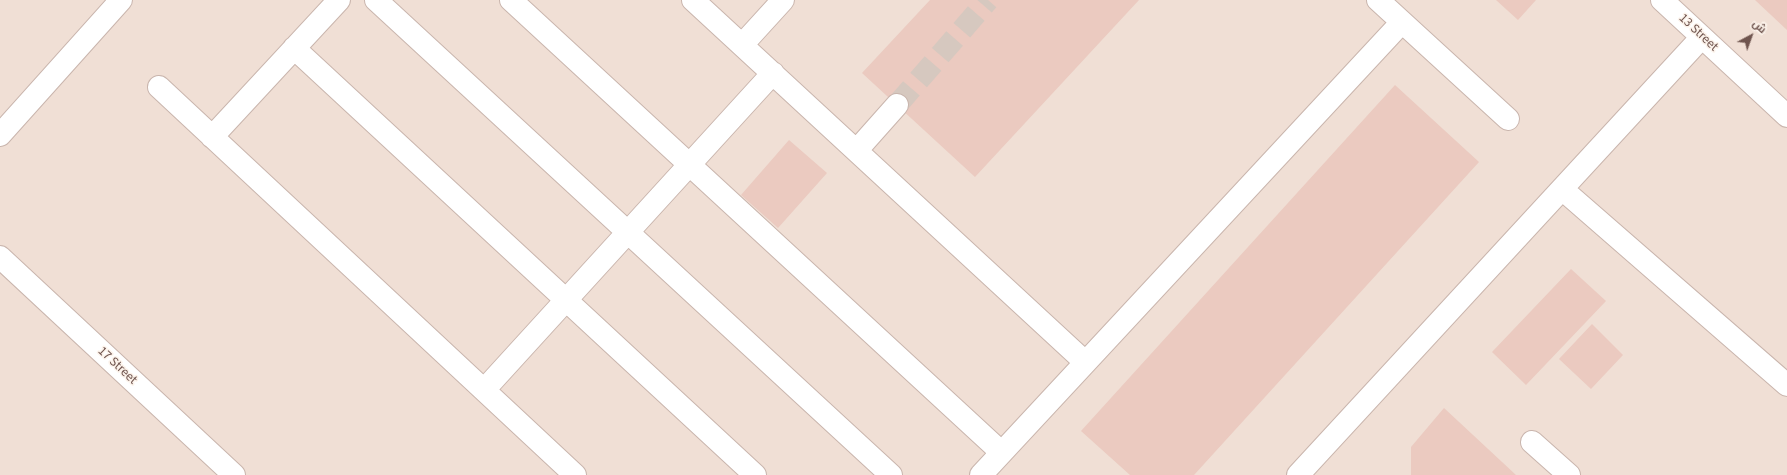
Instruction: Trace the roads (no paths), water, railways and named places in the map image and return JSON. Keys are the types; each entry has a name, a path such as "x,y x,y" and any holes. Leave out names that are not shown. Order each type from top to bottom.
{"street":[{"path":"0,135 121,0"},
{"path":"212,137 339,0"},
{"path":"376,0 891,475"},
{"path":"511,0 1001,452"},
{"path":"694,0 1085,362"},
{"path":"742,45 783,0"},
{"path":"1378,0 1508,119"},
{"name":"13 Street","path":"1662,0 1787,116"},
{"path":"980,475 1402,22"},
{"path":"1300,474 1702,37"},
{"path":"294,48 755,475"},
{"path":"484,390 773,73"},
{"path":"159,88 575,475"},
{"path":"857,150 897,105"},
{"path":"1562,189 1787,385"},
{"name":"17 Street","path":"0,257 234,475"},
{"path":"1532,442 1569,475"}],"tunnel":[{"path":"897,105 988,0"}]}
